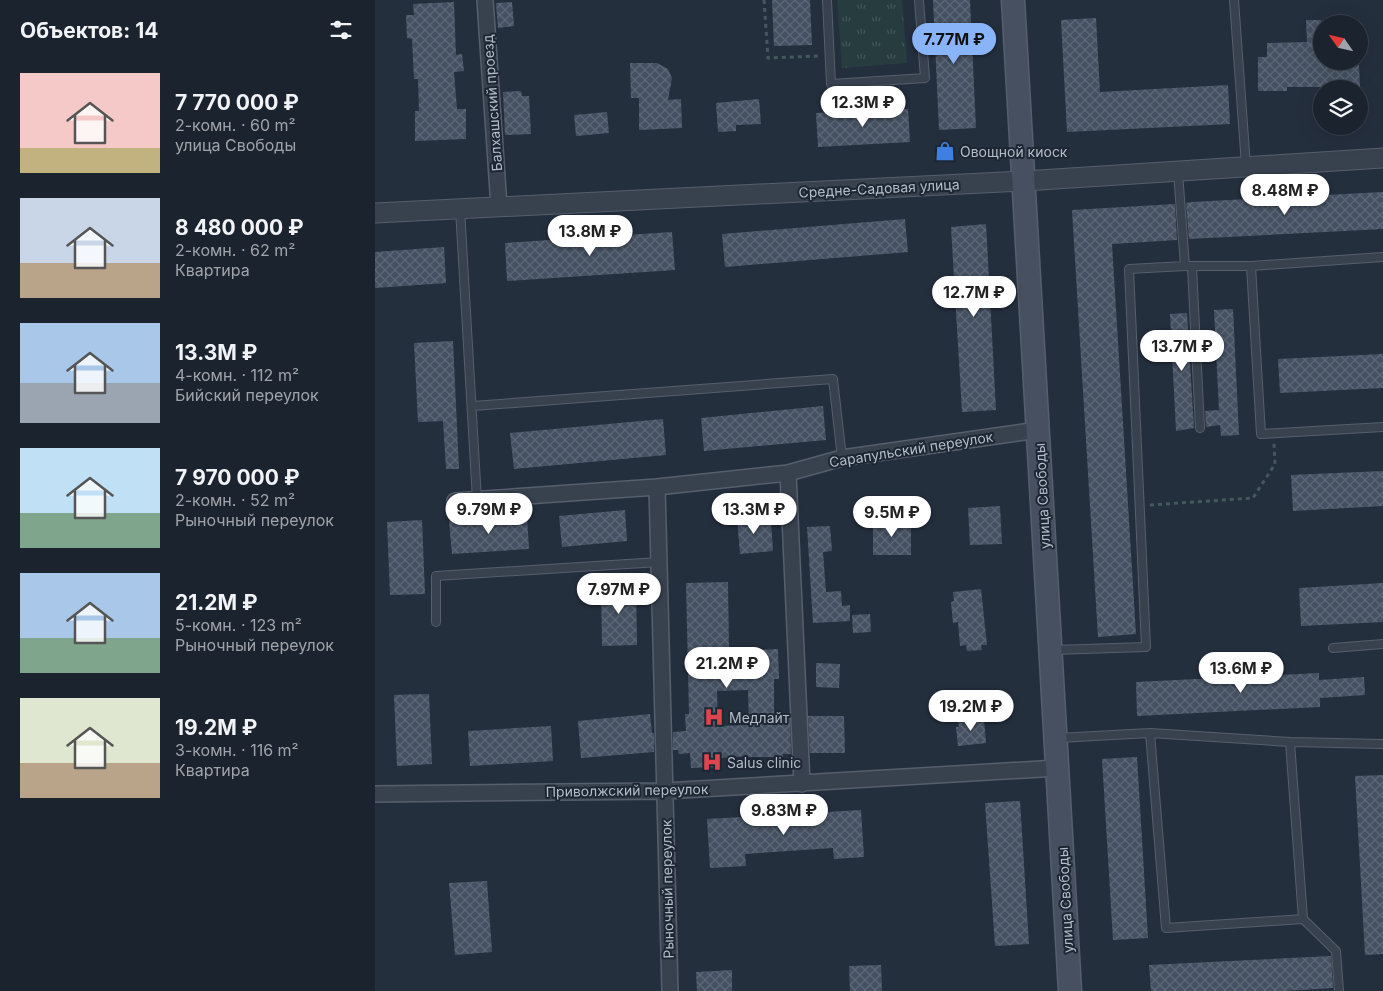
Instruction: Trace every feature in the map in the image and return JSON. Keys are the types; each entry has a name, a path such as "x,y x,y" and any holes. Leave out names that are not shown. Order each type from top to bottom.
{"main road":[{"name":"улица Свободы","path":"1013,0 1071,991"}],"street":[{"name":"Балхашский проезд","path":"485,0 499,207"},
{"name":"Средне-Садовая улица","path":"375,213 1024,181 1383,158"},
{"name":"Сарапульский переулок","path":"455,501 657,487 788,473 842,458 1038,430"},
{"path":"788,473 802,784"},
{"name":"Рыночный переулок","path":"657,487 669,991"},
{"name":"Приволжский переулок","path":"375,794 665,791 1058,768"}],"lane":[{"path":"827,0 831,84 925,78 919,0"},
{"path":"1234,0 1246,166"},
{"path":"1178,171 1188,266 1200,428"},
{"path":"460,209 477,500"},
{"path":"1051,650 1147,648 1129,269 1188,266 1251,266 1383,256"},
{"path":"1251,266 1261,434 1383,427"},
{"path":"473,406 833,379 842,458"},
{"path":"436,622 436,576 659,562"},
{"path":"1333,648 1383,644"},
{"path":"1150,733 1166,928 1303,919"},
{"path":"1056,738 1150,733 1290,742 1383,744"},
{"path":"1290,742 1303,919 1336,951 1339,991"}],"path":[{"path":"764,0 768,58 830,56"},
{"path":"1140,506 1253,498 1275,464 1274,434"}],"green space":[{"path":"837,0 902,0 907,63 842,68"}],"building":[{"path":"772,0 810,0 812,45 774,46"},
{"path":"933,0 970,0 976,128 939,130"},
{"path":"454,2 456,55 462,54 464,71 454,72 457,109 466,109 466,139 415,141 415,111 419,111 418,79 414,79 412,39 407,38 406,15 414,15 413,4"},
{"path":"512,2 514,26 498,28 496,3"},
{"path":"1096,18 1100,92 1228,85 1230,124 1067,132 1061,20"},
{"path":"1306,20 1313,20 1313,70 1359,70 1360,80 1313,80 1313,87 1287,87 1287,91 1258,91 1258,57 1267,57 1267,43 1307,42"},
{"path":"630,63 657,63 668,69 672,78 668,100 681,99 682,128 639,130 639,98 631,98"},
{"path":"521,91 522,96 529,96 531,134 505,135 503,92"},
{"path":"759,99 761,124 736,125 736,131 718,132 716,103"},
{"path":"908,109 910,142 818,147 816,113"},
{"path":"607,112 609,133 576,136 574,115"},
{"path":"1383,192 1383,229 1189,239 1186,203"},
{"path":"1175,204 1177,240 1112,244 1136,634 1098,637 1072,210"},
{"path":"905,219 908,252 725,267 722,234"},
{"path":"986,224 996,410 962,412 951,227"},
{"path":"672,232 675,270 507,281 505,243"},
{"path":"444,247 446,283 375,288 375,252"},
{"path":"1233,309 1239,435 1221,436 1220,425 1206,427 1205,411 1219,410 1214,310"},
{"path":"1187,313 1194,428 1176,431 1170,314"},
{"path":"453,341 459,469 446,469 443,421 418,422 414,343"},
{"path":"1383,354 1383,388 1280,393 1278,359"},
{"path":"823,406 826,440 704,451 701,418"},
{"path":"663,419 666,455 514,469 510,433"},
{"path":"1383,471 1383,506 1293,511 1291,475"},
{"path":"1000,506 1002,544 970,545 968,508"},
{"path":"625,510 627,541 562,547 559,516"},
{"path":"884,514 901,514 901,527 911,527 911,555 873,555 873,528 884,528"},
{"path":"527,516 529,549 452,554 449,521"},
{"path":"758,516 759,523 771,522 773,551 740,554 737,517"},
{"path":"422,520 425,594 390,595 387,522"},
{"path":"830,526 832,551 823,552 826,592 841,591 842,606 850,605 850,621 813,623 807,527"},
{"path":"728,582 729,651 778,649 779,679 774,679 774,713 783,713 783,717 790,717 791,754 783,754 783,757 748,756 718,758 718,767 691,768 690,753 679,754 678,750 673,750 673,732 686,731 685,714 689,714 686,583","holes":["748,690 749,725 718,726 717,691"]},
{"path":"1383,583 1383,622 1301,626 1299,588"},
{"path":"601,584 636,584 637,645 602,646"},
{"path":"981,589 987,645 981,645 982,650 967,651 966,645 960,646 958,622 953,623 951,602 954,601 953,592"},
{"path":"870,614 871,632 853,633 852,615"},
{"path":"816,663 840,664 839,688 816,687"},
{"path":"1319,673 1319,680 1364,677 1365,695 1320,698 1320,707 1137,716 1136,682"},
{"path":"429,694 432,764 397,766 394,695"},
{"path":"650,714 652,733 654,733 654,752 581,758 578,721"},
{"path":"808,716 844,716 845,753 810,753"},
{"path":"984,719 986,743 958,746 956,727 959,727 958,720"},
{"path":"551,726 553,761 470,766 468,731"},
{"path":"1137,757 1148,938 1113,940 1102,759"},
{"path":"1383,775 1383,954 1365,955 1355,776"},
{"path":"1020,801 1029,944 995,946 985,803"},
{"path":"861,810 864,857 834,859 833,848 745,854 746,866 710,868 707,819"},
{"path":"487,881 492,952 455,955 449,883"},
{"path":"1331,956 1333,988 1284,991 1151,991 1149,965"},
{"path":"881,965 882,991 850,991 849,966"},
{"path":"732,970 732,991 697,991 696,972"}],"place":[{"name":"Овощной киоск","path":"945,151"},
{"name":"Медлайт","path":"714,717"},
{"name":"Salus clinic","path":"712,762"}]}
